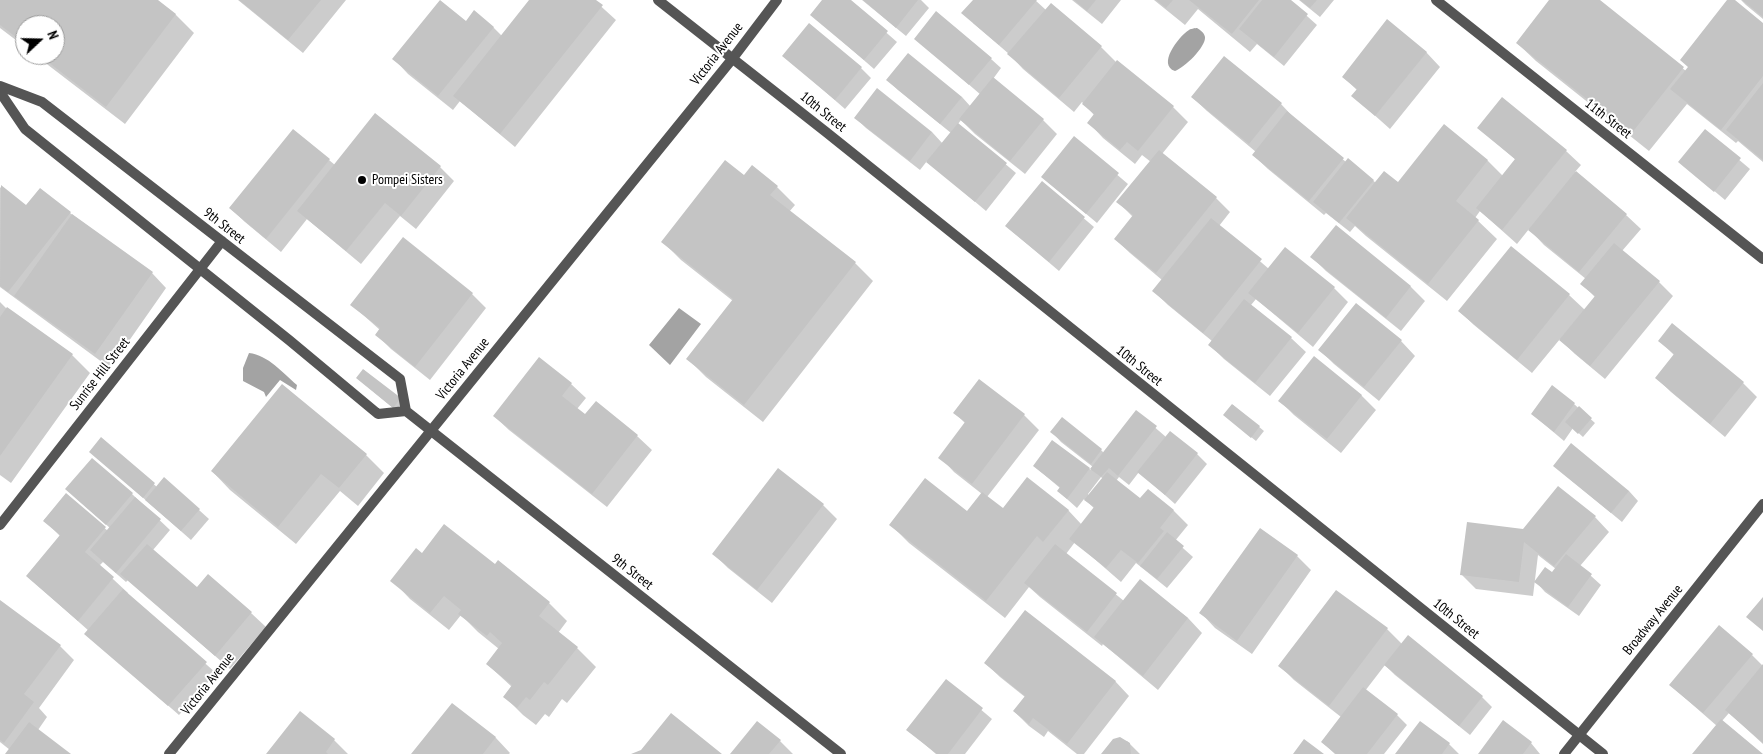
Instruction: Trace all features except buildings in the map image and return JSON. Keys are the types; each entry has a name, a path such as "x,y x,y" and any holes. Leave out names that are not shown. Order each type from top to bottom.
{"street":[{"name":"10th Street","path":"658,0 1603,754"},
{"name":"Victoria Avenue","path":"169,754 733,58 777,0"},
{"name":"11th Street","path":"1436,0 1763,259"},
{"name":"9th Street","path":"0,86 42,102 400,379 406,411 841,754"},
{"path":"0,92 25,129 201,268 378,414 406,411"},
{"name":"Sunrise Hill Street","path":"0,525 222,242"},
{"name":"Broadway Avenue","path":"1564,754 1763,504"}],"shaded area":[{"path":"1197,28 1203,32 1205,37 1202,46 1189,62 1175,71 1170,68 1168,63 1171,51 1175,44 1190,29"},
{"path":"679,308 701,324 670,365 649,345"},
{"path":"249,353 263,357 275,365 297,385 296,390 280,380 266,397 264,392 243,381 243,368"}],"place":[{"name":"Pompei Sisters","path":"362,180"}]}
